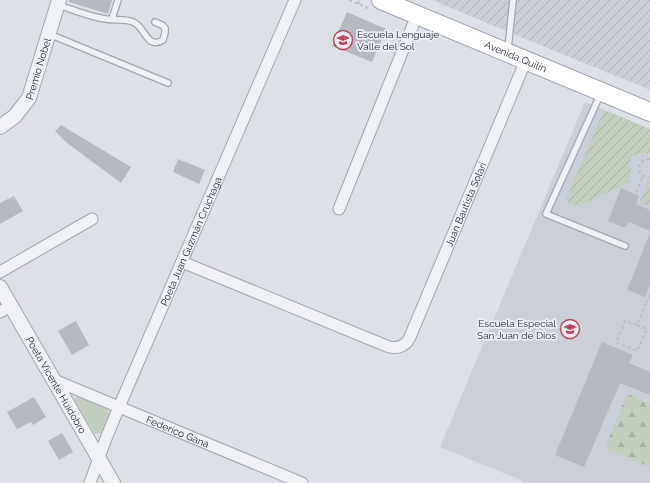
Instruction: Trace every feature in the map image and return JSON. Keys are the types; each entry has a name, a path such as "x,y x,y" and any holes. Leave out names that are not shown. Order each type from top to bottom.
{"main road":[{"name":"Avenida Quilín","path":"381,0 650,112"}],"street":[{"name":"Poeta Juan Guzmán Cruchaga","path":"90,483 98,458 119,407 295,0"},
{"name":"Premio Nobel","path":"0,127 15,116 29,98 58,2"},
{"path":"339,209 417,15"},
{"name":"Juan Bautista Solari","path":"182,262 393,348 402,346 410,337 526,60"},
{"path":"0,272 92,219"},
{"name":"Poeta Vicente Huidobro","path":"0,287 5,309 54,380 113,483"},
{"name":"Federico Gana","path":"54,380 302,483"}],"lane":[{"path":"112,20 118,0"},
{"path":"508,52 513,0"},
{"path":"58,2 106,19 123,19 134,22 141,26 147,39 154,42 159,42 163,40 165,28 155,22"},
{"path":"49,34 168,83"},
{"path":"601,91 546,214 625,246"}],"path":[{"path":"358,4 360,0"},
{"path":"650,159 642,161 639,166 639,172 643,176 650,177"},
{"path":"636,192 643,176"},
{"path":"637,326 649,302 650,295"},
{"path":"625,320 637,326 646,330 637,351 616,342 625,320"}],"shaded area":[{"path":"432,0 650,0 650,90 487,23"},
{"name":"Escuela Especial San Juan de Dios","path":"585,102 650,129 650,483 528,483 440,447"}],"green space":[{"path":"604,110 650,129 650,153 641,153 632,156 628,165 632,171 629,182 579,206 565,201"},
{"path":"648,181 650,181 650,207 639,203"},
{"path":"627,394 650,404 650,467 605,448"},
{"path":"77,396 107,409 110,415 102,433 95,434 74,400"}],"building":[{"path":"69,0 112,0 108,14 69,2"},
{"path":"347,12 386,29 372,62 332,46"},
{"path":"61,125 131,167 121,183 67,143 55,131"},
{"path":"178,159 205,170 199,184 173,172"},
{"path":"621,188 639,196 636,204 650,210 650,231 629,222 625,228 608,221"},
{"path":"14,196 23,211 0,224 0,203"},
{"path":"650,233 650,284 645,297 627,290"},
{"path":"76,321 89,345 72,355 58,331"},
{"path":"602,342 633,355 629,363 650,372 650,395 620,383 584,467 555,455"},
{"path":"34,397 46,417 33,425 31,422 17,429 7,412"},
{"path":"62,433 73,452 59,460 48,441"}],"place":[{"name":"Escuela Lenguaje Valle del Sol","path":"343,40"},
{"name":"Escuela Especial San Juan de Dios","path":"570,329"}]}
